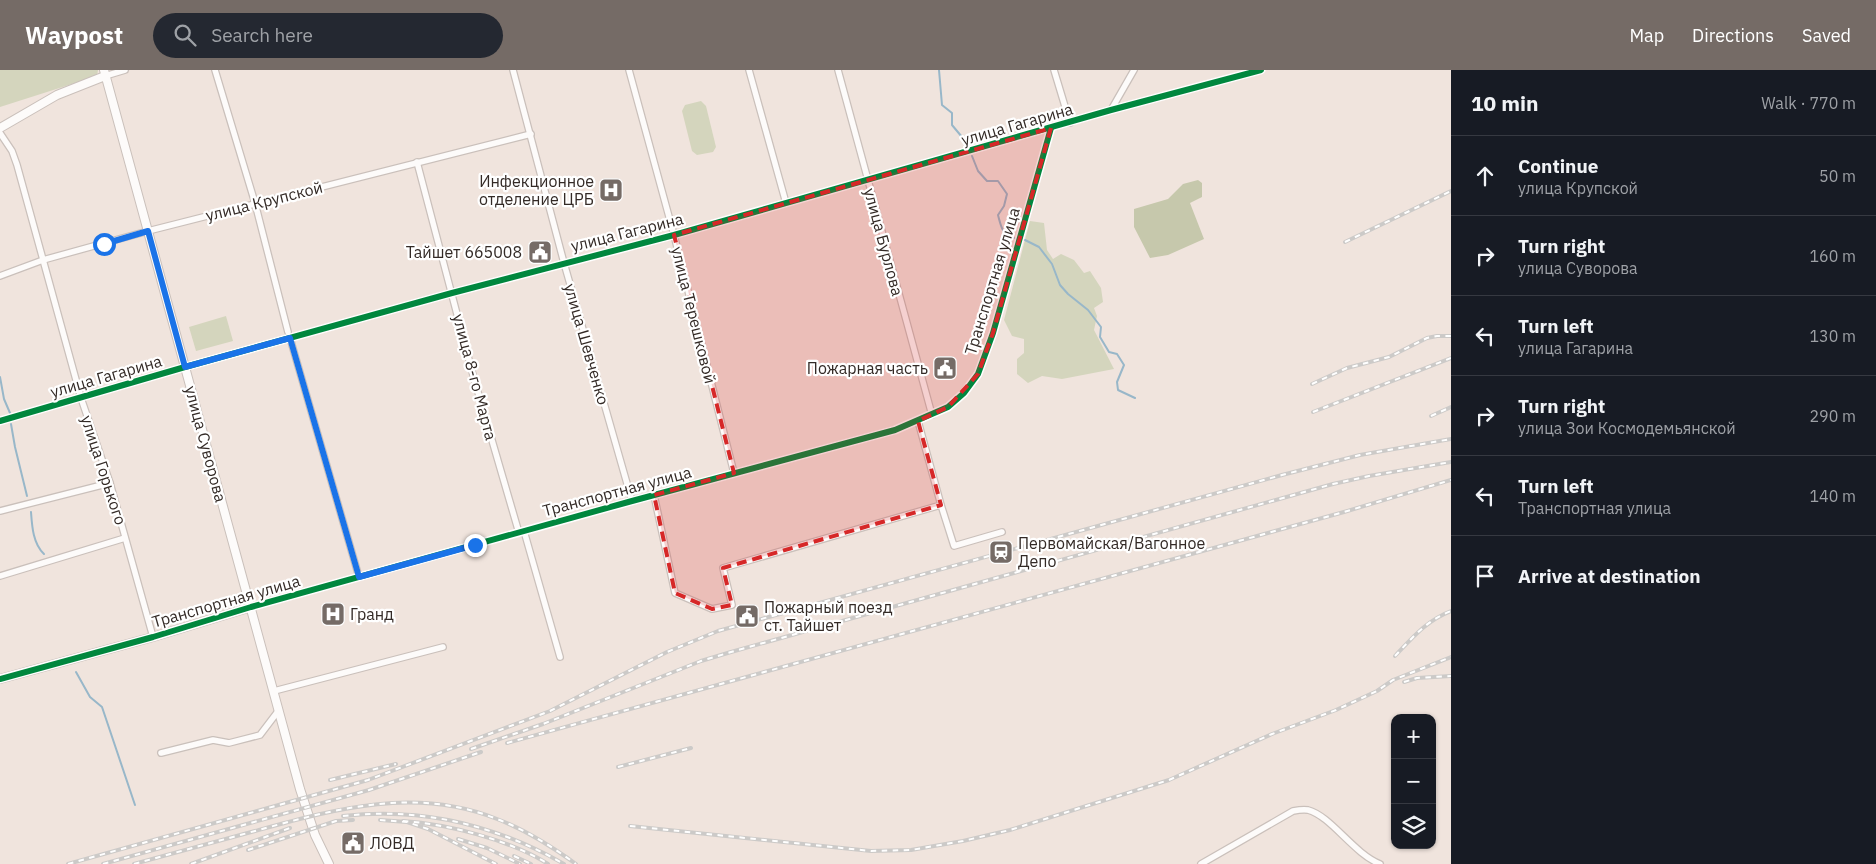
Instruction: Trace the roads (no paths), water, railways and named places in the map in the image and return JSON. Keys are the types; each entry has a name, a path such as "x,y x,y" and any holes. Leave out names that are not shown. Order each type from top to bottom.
{"main road":[{"path":"0,128 57,95 104,73"},
{"name":"улица Суворова","path":"104,73 300,789 315,835 329,864"},
{"name":"Транспортная улица","path":"0,679 153,637 251,607"}],"street":[{"path":"104,73 125,70"},
{"path":"215,70 255,203 289,335 359,577"},
{"name":"улица Шевченко","path":"513,70 564,263 632,501"},
{"name":"улица Терешковой","path":"629,70 674,235 734,473"},
{"path":"749,70 786,204"},
{"name":"улица Бурлова","path":"838,70 932,415"},
{"path":"1054,70 1070,123"},
{"path":"1111,110 1134,70"},
{"name":"улица Гагарина","path":"0,421 289,335 674,235 1111,110 1261,70"},
{"name":"Транспортная улица","path":"251,607 895,430 948,407 964,393 978,374 993,333 1051,128"},
{"name":"улица Горького","path":"0,133 12,151 17,165 81,398 110,483 153,637"},
{"name":"улица Крупской","path":"0,276 42,260 148,231 531,134"},
{"name":"улица 8-го Марта","path":"417,162 452,293 521,532 560,657"},
{"path":"918,420 954,546 1002,532"},
{"path":"0,511 110,483"},
{"path":"654,495 675,593 712,609 732,605 723,568 941,505"},
{"path":"0,576 125,538"},
{"path":"274,691 443,647"},
{"path":"161,753 213,740 229,744 260,735 279,710"},
{"path":"1201,864 1293,811 1302,809 1318,814 1358,851 1380,864"}],"waterway":[{"path":"939,70 942,105 952,113 952,125 967,143"},
{"path":"972,156 978,171 987,181 998,181 1007,194 1004,206 998,215 1004,232 1014,238"},
{"path":"1025,240 1039,247 1052,264 1060,285 1088,310 1101,327 1100,337 1109,352 1117,354 1124,365 1117,382 1118,390 1135,398"},
{"path":"0,377 4,399 10,413"},
{"path":"11,424 27,496"},
{"path":"31,512 35,540 44,554"},
{"path":"76,672 90,697 102,707 135,805"}],"railway":[{"path":"1345,242 1451,191"},
{"path":"1312,384 1347,368 1389,357 1427,338 1451,336"},
{"path":"1313,412 1451,358"},
{"path":"1431,416 1451,407"},
{"path":"68,864 368,780 550,711 667,652 718,631 1282,475 1360,455 1451,439"},
{"path":"471,749 543,724 701,661 731,652 1333,484 1451,462"},
{"path":"507,743 1344,512 1451,480"},
{"path":"1395,656 1427,624 1451,611"},
{"path":"630,826 871,851 911,850 963,841 1010,830 1169,780 1272,734 1336,710 1377,691 1393,680 1451,657"},
{"path":"1404,682 1417,678 1451,676"},
{"path":"618,767 691,748"},
{"path":"103,864 369,790 481,752"},
{"path":"330,780 396,764"},
{"path":"134,864 315,815 375,804 405,802 436,804 466,809 497,819 538,839 576,864"},
{"path":"343,816 401,814 457,822 485,829 512,839 564,864"},
{"path":"248,850 336,821 353,820"},
{"path":"380,820 407,822 428,829 496,864"},
{"path":"403,821 439,826 478,835 533,855 548,864"},
{"path":"191,864 290,828"},
{"path":"458,839 487,848 520,864"},
{"path":"514,856 531,864"}],"place":[{"name":"Инфекционное отделение ЦРБ","path":"611,190"},
{"name":"Тайшет 665008","path":"540,252"},
{"name":"Пожарная часть","path":"945,368"},
{"name":"Первомайская/Вагонное Депо","path":"1001,552"},
{"name":"Гранд","path":"333,614"},
{"name":"Пожарный поезд ст. Тайшет","path":"747,616"},
{"name":"ЛОВД","path":"353,843"}]}
